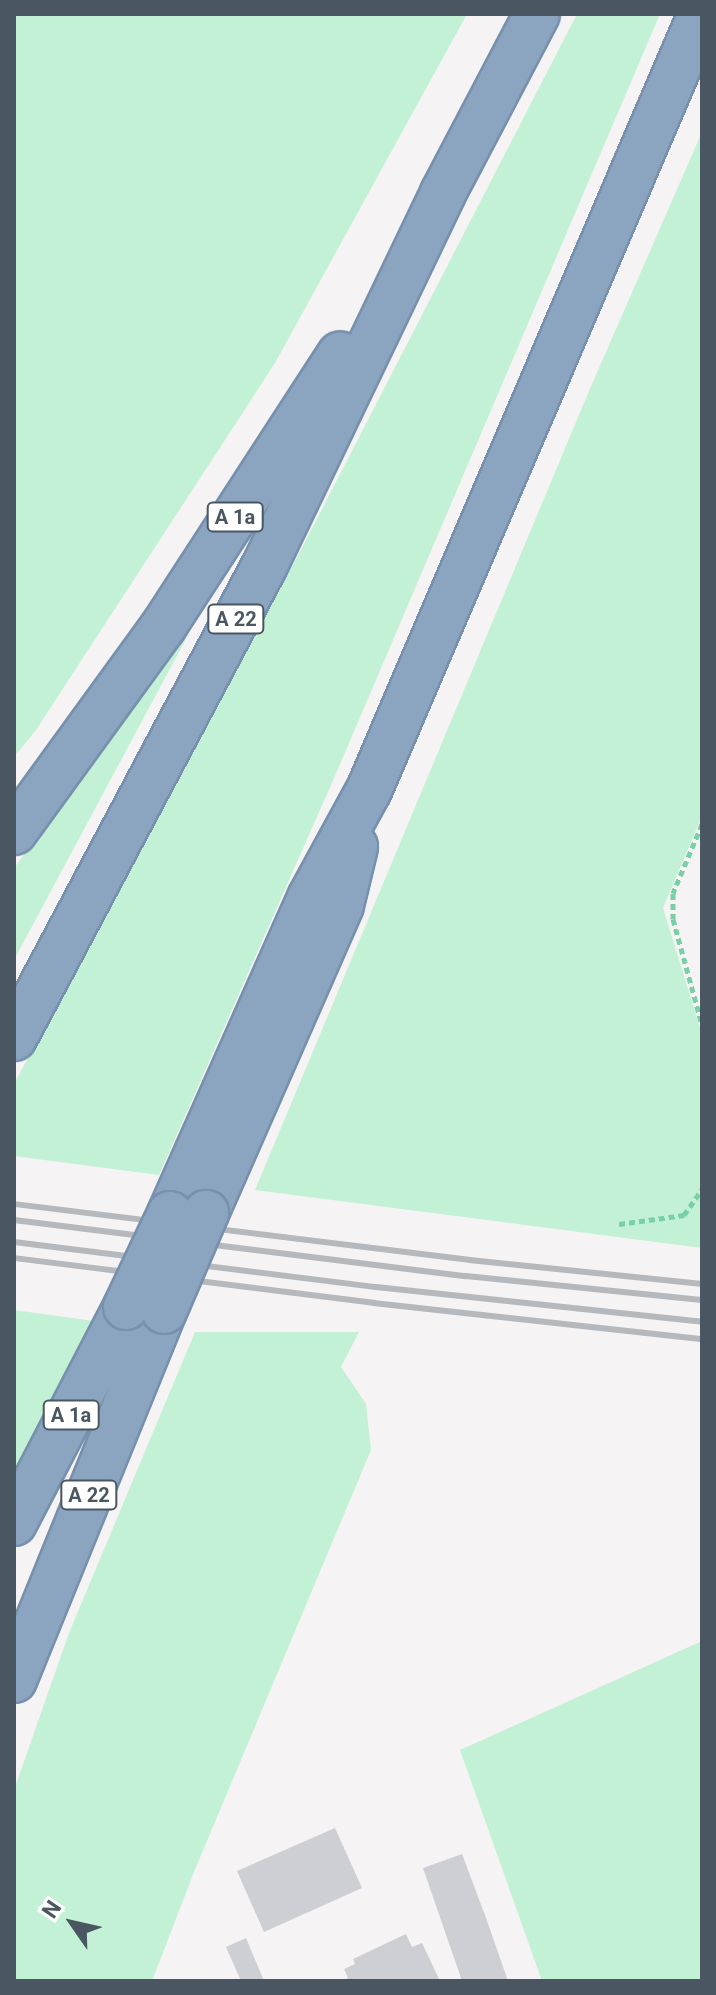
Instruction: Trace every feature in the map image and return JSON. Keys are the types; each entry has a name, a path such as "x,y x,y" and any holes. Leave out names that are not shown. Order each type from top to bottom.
{"highway":[{"name":"A 22","path":"14,1038 265,565 443,193 537,14"},
{"name":"A 22","path":"14,1680 145,1309 188,1214 341,905 369,790 701,14"},
{"name":"A 1a","path":"14,832 95,726 163,627 443,193"},
{"name":"A 1a","path":"14,1523 145,1309"}],"path":[{"path":"702,824 673,893 673,919 702,1025"},
{"path":"619,1224 684,1215 702,1189"}],"green space":[{"path":"14,14 467,14 275,363 36,730 14,757"},
{"path":"577,14 660,14 338,769 159,1175 14,1156 14,1084 303,546"},
{"path":"702,132 702,816 663,908 702,1034 702,1248 255,1190 589,391"},
{"path":"195,622 14,960 14,868 120,728"},
{"path":"14,1310 94,1321 14,1476"},
{"path":"195,1332 359,1332 341,1367 366,1404 371,1450 194,1872 152,1981 14,1981 14,1790 69,1633"},
{"path":"702,1641 702,1981 542,1981 460,1750"}],"building":[{"path":"335,1828 362,1888 264,1932 237,1871"},
{"path":"462,1854 508,1981 462,1981 423,1868"},
{"path":"406,1934 412,1947 422,1943 440,1981 341,1981 348,1978 344,1969 355,1964 353,1959"},
{"path":"246,1938 264,1981 241,1981 226,1947"}],"railway":[{"path":"14,1204 470,1260 702,1284"},
{"path":"14,1220 466,1276 702,1300"},
{"path":"14,1242 376,1287 702,1322"},
{"path":"14,1258 374,1303 702,1339"}]}
